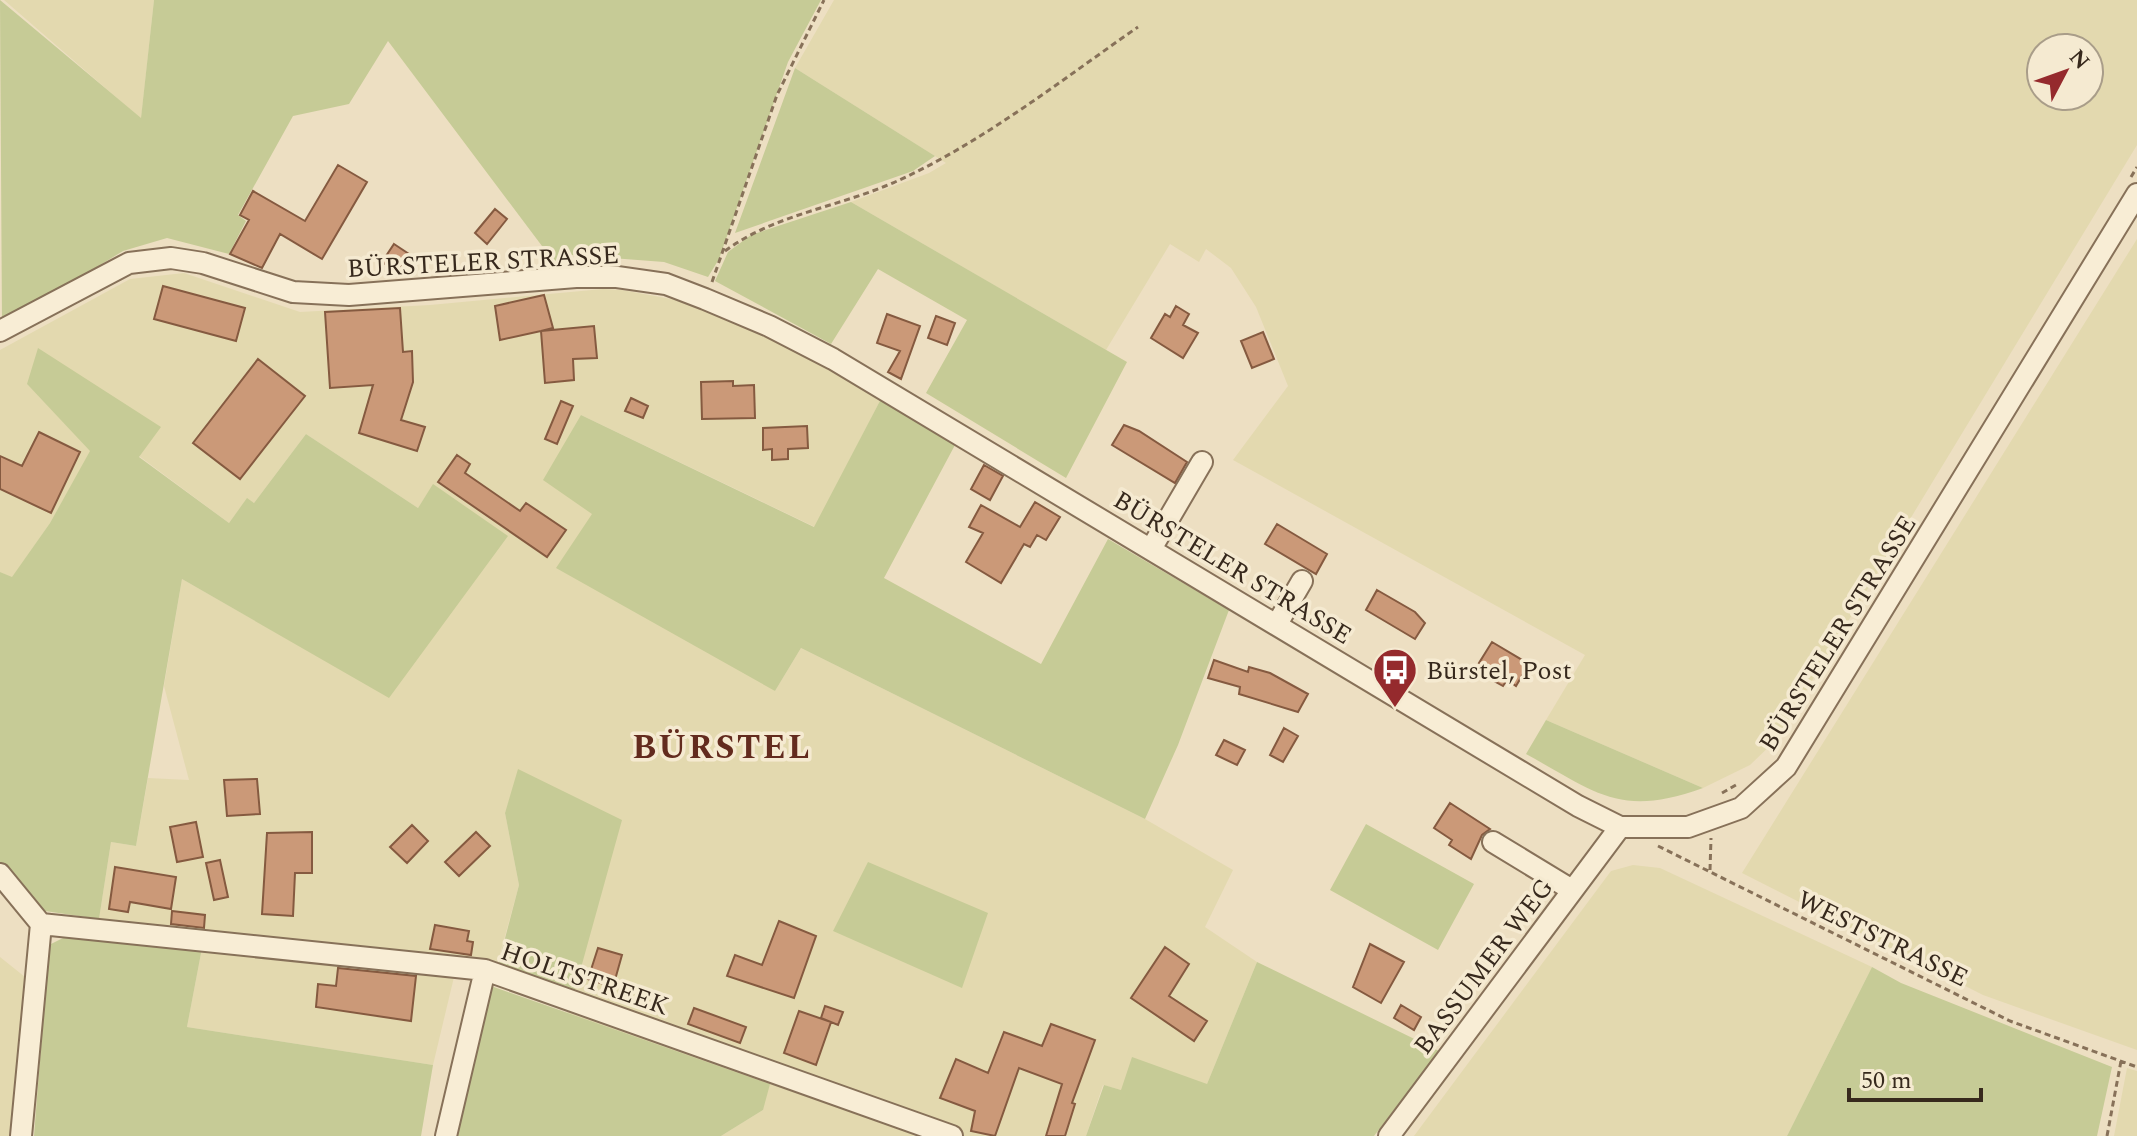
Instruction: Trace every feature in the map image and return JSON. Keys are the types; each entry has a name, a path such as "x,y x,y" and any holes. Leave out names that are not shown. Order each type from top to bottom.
{"street":[{"name":"BÜRSTELER STRASSE","path":"0,331 129,263 171,258 203,263 293,292 349,295 576,277 617,277 666,284 769,326 833,359 1620,827 1666,829 1707,821 1741,808 1786,767 2133,187"},
{"path":"1151,549 1202,462"},
{"path":"1277,624 1302,581"},
{"name":"BASSUMER WEG","path":"1389,1136 1620,827"},
{"path":"1493,842 1572,890"},
{"path":"0,874 41,924 21,1136"},
{"name":"HOLTSTREEK","path":"41,924 485,970 952,1136"},
{"path":"446,1136 485,970"}],"path":[{"path":"705,299 725,251 777,95 824,0"},
{"path":"725,251 750,233 894,183 977,138 1138,27"},
{"path":"2133,187 2137,167"},
{"path":"1720,794 1740,783"},
{"path":"1707,821 1711,837 1710,872"},
{"name":"WESTSTRASSE","path":"1656,845 2010,1021 2137,1067"},
{"path":"2107,1136 2121,1061"}],"shaded area":[{"path":"4,0 154,0 141,119"},
{"path":"834,0 2137,0 2137,145 1776,740 1750,765 1703,788 1546,720 1585,655 1233,460 1288,386 1256,307 1231,268 1206,249 1199,262 1170,244 1106,350 851,202 929,173 946,163 795,68"},
{"path":"2137,239 2137,1050 1983,995 1742,873"},
{"path":"184,273 300,312 622,290 693,303 763,332 882,397 815,527 581,415 592,514 775,691 801,648 1145,819 1233,870 1205,927 1257,962 1207,1084 1121,1090 1103,1085 1086,1136 721,1136 763,1110 660,1047 567,1013 574,993 519,770 505,813 519,885 497,965 365,946 99,919 111,842 136,846 148,778 189,780 164,686 182,579 389,697 433,485 418,508 306,434 254,503 247,499 229,523 139,456 160,427 27,384 91,451 50,523 12,578 0,572 0,350 130,279"},
{"path":"1633,865 1660,868 1872,967 1787,1136 1414,1136 1611,871"},
{"path":"202,948 454,977 433,1065 187,1027"},
{"path":"0,957 30,981 15,1136 0,1136"},
{"path":"2127,1068 2137,1071 2137,1136 2114,1136"}],"green space":[{"path":"0,0 141,118 154,0 821,0 788,62 719,259 708,277 664,262 572,255 554,262 388,41 349,104 293,116 238,215 246,221 229,254 167,238 123,251 2,325"},
{"path":"795,68 935,156 913,171 735,233"},
{"path":"851,202 1127,362 1066,478 926,393 967,320 878,269 831,344 715,281 728,252 751,235"},
{"path":"38,348 161,427 139,457 229,523 247,498 254,503 306,434 418,508 433,484 508,536 389,698 182,579 136,846 111,842 99,919 45,911 0,863 0,572 12,577 50,523 90,451 27,384"},
{"path":"882,397 955,445 884,578 1041,664 1108,539 1229,610 1178,745 1145,819 801,648 775,691 556,568 592,514 543,480 581,415 814,527"},
{"path":"1546,720 1703,788 1650,801 1629,801 1591,790 1526,754"},
{"path":"518,769 622,820 574,993 498,965 519,885 505,813"},
{"path":"1366,824 1474,884 1438,950 1330,890"},
{"path":"868,862 988,913 962,988 833,931"},
{"path":"65,937 202,948 187,1027 433,1065 421,1136 34,1136 49,945"},
{"path":"1257,962 1439,1051 1374,1136 1086,1136 1104,1085 1121,1090 1132,1057 1207,1084"},
{"path":"1872,967 1901,983 2112,1067 2097,1136 1787,1136"},
{"path":"491,986 770,1084 763,1110 721,1136 455,1136"}],"building":[{"path":"338,165 367,182 322,259 280,234 262,268 230,254 249,220 240,215 253,191 305,221"},
{"path":"495,209 507,219 487,244 475,233"},
{"path":"394,244 409,254 397,272 382,262"},
{"path":"163,286 245,308 236,341 154,319"},
{"path":"544,295 553,328 500,340 495,306"},
{"path":"1176,306 1189,314 1183,325 1198,333 1183,358 1151,338 1165,314 1170,317"},
{"path":"400,308 403,352 412,351 413,382 401,420 425,427 417,451 359,433 373,385 330,388 325,312"},
{"path":"887,314 920,326 901,379 888,372 900,351 877,343"},
{"path":"936,316 955,323 947,345 928,338"},
{"path":"594,326 597,358 573,359 574,380 545,383 541,331"},
{"path":"1263,332 1274,359 1252,368 1241,341"},
{"path":"258,359 305,396 240,479 193,443"},
{"path":"733,381 733,386 754,385 755,418 702,419 701,382"},
{"path":"631,398 648,406 643,418 625,411"},
{"path":"561,401 573,406 557,444 545,439"},
{"path":"1124,425 1139,431 1187,462 1175,483 1112,445"},
{"path":"807,426 808,448 788,449 788,459 772,460 772,449 763,450 763,428"},
{"path":"39,432 80,452 51,513 0,489 0,456 22,466"},
{"path":"457,455 470,464 465,473 520,511 526,503 566,530 547,557 438,482"},
{"path":"984,465 1003,476 990,500 971,489"},
{"path":"1035,502 1060,517 1046,540 1037,535 1030,547 1024,544 1001,583 966,562 983,533 969,527 981,505 1020,527"},
{"path":"1277,524 1327,554 1316,574 1265,544"},
{"path":"1377,590 1415,612 1425,623 1415,639 1366,610"},
{"path":"1492,642 1529,664 1516,686 1507,680 1503,686 1485,676 1489,669 1479,663"},
{"path":"1214,660 1248,672 1249,667 1270,673 1308,694 1298,712 1239,694 1240,687 1208,678"},
{"path":"1284,728 1298,736 1283,762 1270,755"},
{"path":"1224,740 1245,750 1237,765 1216,755"},
{"path":"257,779 260,814 227,816 224,780"},
{"path":"1450,803 1490,829 1482,835 1471,859 1449,845 1452,840 1434,828"},
{"path":"196,822 203,857 177,862 170,827"},
{"path":"412,825 428,841 407,863 390,847"},
{"path":"312,832 312,873 295,873 293,916 262,914 267,833"},
{"path":"476,832 490,846 459,876 445,862"},
{"path":"220,860 228,897 214,900 206,863"},
{"path":"115,867 176,877 171,909 130,902 128,912 109,909"},
{"path":"172,911 205,915 204,928 171,924"},
{"path":"779,921 816,936 794,998 727,976 735,955 762,965"},
{"path":"435,925 469,931 467,941 473,942 471,955 430,949"},
{"path":"1370,944 1404,962 1381,1003 1353,987"},
{"path":"1165,947 1189,964 1169,996 1207,1021 1194,1041 1131,998"},
{"path":"598,948 622,955 613,987 588,979"},
{"path":"338,968 416,976 411,1021 316,1007 318,984 336,986"},
{"path":"1401,1005 1421,1017 1414,1030 1394,1018"},
{"path":"825,1006 843,1012 838,1025 821,1018"},
{"path":"694,1008 746,1027 740,1043 688,1024"},
{"path":"799,1011 831,1022 816,1065 784,1053"},
{"path":"1051,1024 1095,1040 1072,1103 1075,1104 1065,1136 1046,1136 1062,1084 1019,1068 995,1136 971,1131 975,1111 940,1098 956,1059 988,1073 1004,1032 1042,1046"}],"place":[{"name":"Bürstel, Post","path":"1395,709"}],"district":[{"name":"BÜRSTEL","path":"722,746"}]}
